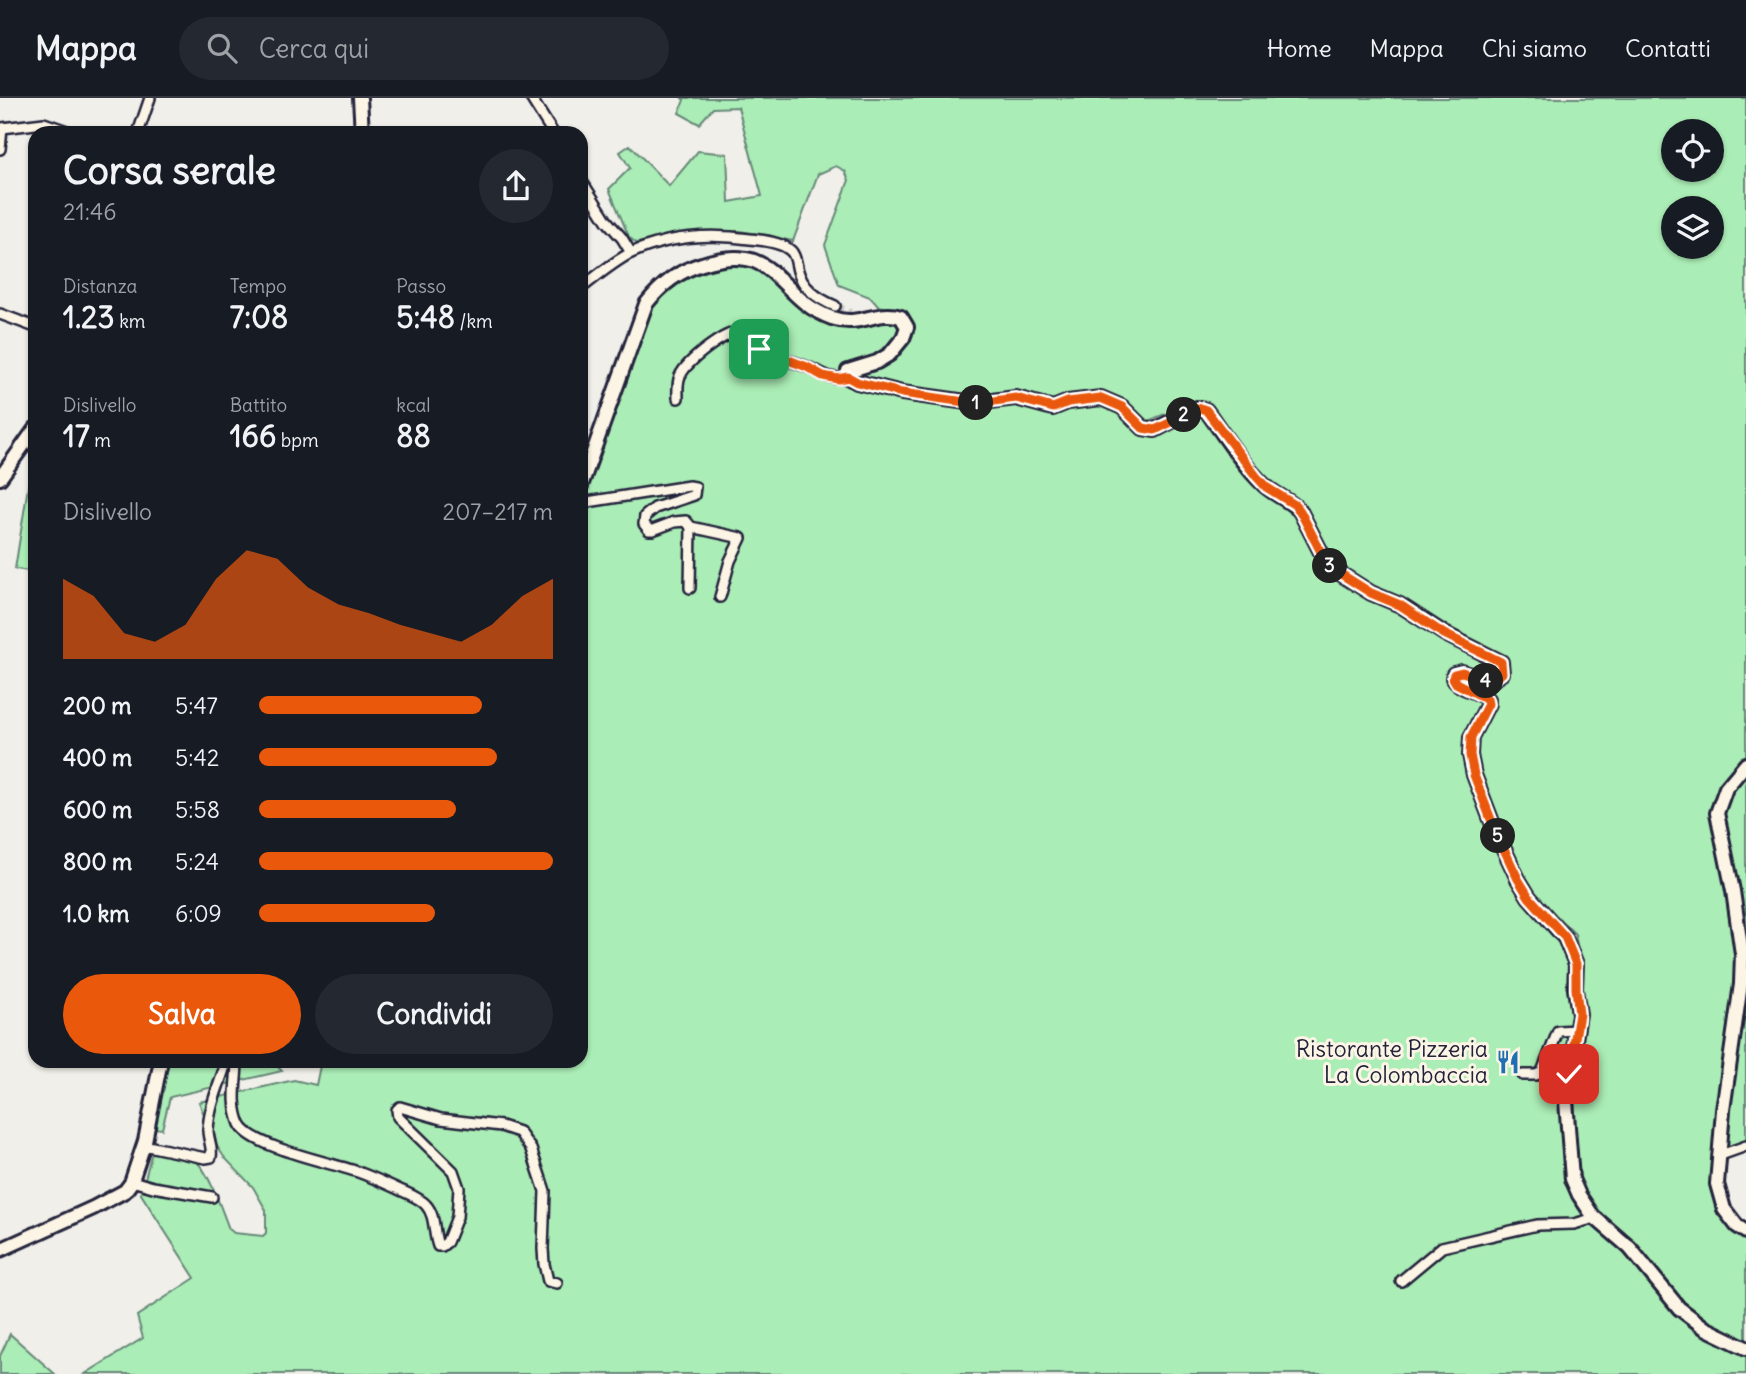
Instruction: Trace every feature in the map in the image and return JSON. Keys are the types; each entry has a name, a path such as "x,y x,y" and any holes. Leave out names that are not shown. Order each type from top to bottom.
{"street":[{"path":"140,126 150,98"},
{"path":"360,98 362,126"},
{"path":"531,98 550,126"},
{"path":"0,149 2,128 44,123 53,126"},
{"path":"588,191 631,253"},
{"path":"588,283 631,253 665,240 738,237 761,240 792,252 807,289 823,302 835,306"},
{"path":"588,466 639,318 654,294 682,272 722,258 746,257 763,265 804,302 828,317 846,322 896,316 905,322 906,332 890,354 877,362 849,369 848,377"},
{"path":"0,314 28,324"},
{"path":"850,314 863,317 864,320"},
{"path":"678,398 680,376 685,369 724,335 733,331 741,332 759,349 823,376 838,379 848,377 857,382 902,393 974,403 1016,398 1053,408 1068,402 1101,398 1122,407 1143,428 1149,430 1155,430 1200,408 1206,410 1261,482 1300,511 1324,558 1333,569 1371,593 1400,605 1452,638 1501,662 1502,673 1491,681 1462,672 1454,674 1453,678 1456,683 1487,699 1488,704 1471,737 1469,747 1474,775 1518,879 1529,897 1565,937 1572,950 1577,972 1579,1014 1567,1090 1572,1179 1578,1195 1595,1218 1630,1248 1679,1308 1692,1319 1746,1348"},
{"path":"0,478 28,439"},
{"path":"588,502 695,487 694,495 655,508 644,520 649,530 686,521 691,527 741,538 730,561 720,597"},
{"path":"690,588 691,527"},
{"path":"1746,764 1726,788 1717,813 1733,891 1742,954 1741,984 1718,1156 1719,1198 1730,1219 1746,1232"},
{"path":"1523,1075 1542,1072 1558,1031 1577,1030"},
{"path":"0,1250 125,1191 132,1181 144,1145 159,1068"},
{"path":"144,1145 211,1157 208,1132 212,1107 224,1068"},
{"path":"236,1068 234,1083 237,1115 242,1128 251,1136 275,1147 359,1172 426,1204 433,1219 438,1246 447,1242 457,1217 459,1188 453,1171 398,1117 397,1110 400,1107 441,1119 501,1126 519,1132 539,1167 545,1191 544,1265 548,1281 557,1283"},
{"path":"1718,1156 1746,1146"},
{"path":"132,1181 212,1197"},
{"path":"1401,1281 1442,1247 1537,1224 1574,1224 1595,1218"}],"green space":[{"path":"682,98 1746,98 1746,758 1717,792 1712,808 1735,936 1736,975 1713,1192 1746,1237 1746,1342 1720,1330 1686,1306 1641,1253 1588,1201 1578,1177 1574,1092 1581,970 1575,934 1532,892 1488,802 1474,759 1473,749 1492,694 1474,682 1503,683 1508,665 1504,655 1447,628 1414,605 1363,581 1335,563 1306,511 1259,472 1226,429 1200,403 1192,403 1148,421 1087,395 1052,401 1005,393 978,397 922,391 854,375 900,352 909,344 913,335 913,324 906,311 878,306 870,297 839,285 825,245 849,180 845,171 836,166 818,174 793,241 740,231 705,232 636,243 629,237 609,189 630,168 620,152 630,145 669,186 698,151 727,154 729,202 762,196 738,107 713,108 699,124 679,113 684,100"},
{"path":"737,262 760,270 826,322 854,328 881,321 898,322 901,327 887,348 876,356 843,367 842,378 856,388 1016,404 1054,414 1069,407 1100,404 1119,412 1140,433 1148,436 1157,435 1198,414 1202,415 1296,515 1310,544 1417,625 1456,648 1495,665 1496,670 1490,675 1464,667 1454,668 1449,670 1447,679 1458,690 1481,700 1482,703 1466,735 1464,756 1490,832 1513,882 1524,900 1560,941 1571,965 1573,1014 1561,1101 1566,1180 1588,1220 1625,1251 1675,1312 1703,1333 1746,1354 1746,1374 85,1374 143,1338 137,1316 195,1278 141,1194 152,1152 174,1154 200,1165 215,1192 229,1229 234,1233 263,1236 266,1233 266,1210 253,1187 224,1157 215,1143 199,1102 294,1080 316,1085 320,1068 588,1068 588,482 651,307 670,288 711,268"},
{"path":"28,487 28,571 15,569"},
{"path":"1746,771 1746,1151 1722,1157 1744,984 1721,821 1724,800"},
{"path":"167,1068 279,1068 282,1071 170,1097 162,1129 154,1128"},
{"path":"10,1334 55,1374 0,1374 0,1356"}],"tunnel":[{"path":"835,306 850,314"}],"place":[{"name":"Ristorante Pizzeria La Colombaccia","path":"1508,1062"}],"route":[{"path":"759,349 823,376 838,379 848,377 850,380 902,393 974,403 1016,398 1053,408 1068,402 1101,398 1122,407 1143,428 1149,430 1155,430 1197,408 1206,410 1266,487 1300,511 1324,558 1333,569 1371,593 1400,605 1444,634 1501,662 1502,673 1491,681 1462,672 1457,672 1453,678 1456,683 1487,699 1488,704 1471,737 1469,747 1474,775 1518,879 1537,908 1565,937 1572,950 1577,972 1579,1014 1569,1074"}]}
